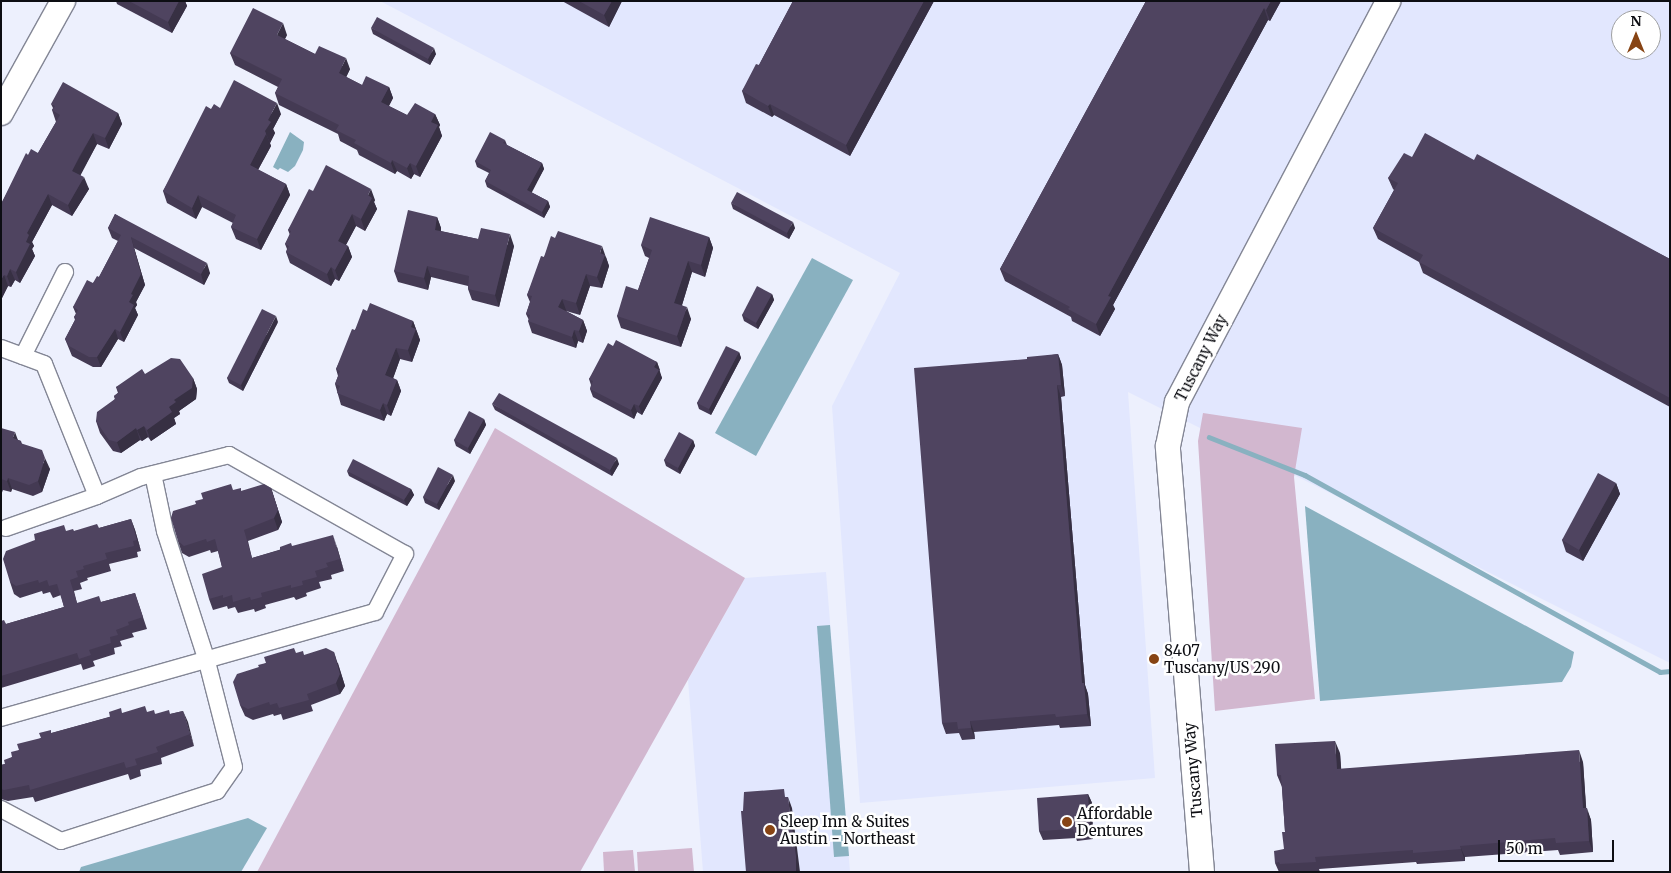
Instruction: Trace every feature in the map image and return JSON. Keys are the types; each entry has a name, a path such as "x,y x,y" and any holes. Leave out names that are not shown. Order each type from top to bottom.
{"street":[{"path":"1,113 63,1"},
{"name":"Tuscany Way","path":"1202,872 1168,446 1177,402 1388,1"},
{"path":"23,356 64,272"},
{"path":"1,348 44,364 97,496"},
{"path":"1,718 206,658 375,612 405,554 229,454 152,474 97,496 6,528"},
{"path":"1,809 61,841 217,791 234,768 206,658 165,531 152,474"}],"shaded area":[{"path":"380,1 1670,1 1670,663 1128,392 1155,778 860,803 832,406 900,273"},
{"path":"290,132 304,142 303,150 295,166 288,172 273,167"},
{"path":"812,258 853,280 756,456 715,433"},
{"path":"1203,413 1302,428 1294,477 1315,699 1215,711 1198,441"},
{"path":"495,428 745,578 580,872 257,872"},
{"path":"1305,506 1574,652 1571,667 1562,682 1320,701"},
{"path":"826,572 850,872 703,872 688,680 745,578"},
{"path":"830,625 849,856 834,857 817,626"},
{"path":"248,818 267,828 241,872 79,872 81,867"},
{"path":"692,848 694,872 638,872 637,852"},
{"path":"633,850 635,872 604,872 603,852"}],"building":[{"path":"129,1 179,1 168,22"},
{"path":"579,1 612,1 604,15"},
{"path":"793,1 924,1 846,145 742,91 756,64 759,65"},
{"path":"1146,1 1271,1 1266,10 1264,8 1108,296 1111,297 1096,324 1068,309 1070,307 1000,269"},
{"path":"253,8 283,23 277,35 315,54 319,46 346,58 339,73 362,85 366,76 389,87 381,102 407,115 415,103 435,114 431,122 438,125 416,166 410,163 407,168 392,160 391,163 354,143 356,140 336,130 339,125 275,93 282,79 230,53"},
{"path":"377,17 434,48 428,59 371,28"},
{"path":"234,80 277,103 268,120 271,122 265,131 266,134 250,165 286,184 257,239 231,227 236,215 198,195 192,208 163,191 206,106 211,109 214,104 220,108"},
{"path":"63,82 118,113 105,138 93,133 79,157 72,171 84,177 68,205 48,194 27,233 29,235 26,242 30,244 16,272 10,269 7,276 4,275 1,280 1,204 26,153 28,155 31,149 38,153 60,115 52,110 55,106 51,104"},
{"path":"490,132 505,140 503,143 542,163 527,190 548,201 542,212 485,181 491,170 475,161"},
{"path":"1425,133 1474,160 1477,154 1670,259 1670,398 1419,262 1423,255 1373,228 1398,183 1388,178 1404,153 1412,157"},
{"path":"326,165 371,189 368,195 372,198 361,219 352,214 338,241 348,246 335,270 331,267 327,274 286,252 289,246 285,244 291,231 288,230 309,189 313,191"},
{"path":"737,192 793,222 787,233 731,203"},
{"path":"408,210 437,217 435,230 478,239 481,228 510,234 495,295 468,289 469,276 427,266 424,278 394,271"},
{"path":"115,214 207,263 201,274 131,237 141,274 129,302 134,305 120,332 115,329 97,357 89,357 69,346 65,339 78,310 73,307 87,280 93,283 97,276 99,277 121,235 108,228"},
{"path":"650,217 709,237 701,265 688,261 674,303 687,307 677,336 617,316 626,286 638,290 652,250 641,245"},
{"path":"558,231 602,246 600,253 605,255 597,277 586,274 576,303 562,299 558,307 583,320 579,331 574,330 572,337 528,321 530,315 526,314 532,296 527,295 541,256 544,257 551,236 555,238"},
{"path":"757,286 772,294 756,323 742,315"},
{"path":"370,303 413,321 411,327 416,329 408,350 396,348 385,375 397,380 387,405 383,403 380,410 337,393 340,386 335,384 340,371 336,369 352,329 355,330 363,309 367,311"},
{"path":"262,309 276,316 241,385 227,378"},
{"path":"616,340 657,362 654,367 659,370 639,406 634,404 631,410 590,389 593,381 589,379 608,343 613,346"},
{"path":"726,346 739,352 709,409 697,403"},
{"path":"1058,354 1061,385 1057,385 1082,683 1084,683 1087,714 1056,717 1055,714 970,721 971,728 958,729 957,722 942,723 914,368 1027,359 1027,357"},
{"path":"171,358 180,359 193,378 192,388 174,400 176,402 169,407 172,412 147,430 144,426 137,430 136,428 117,442 109,440 96,421 97,412 115,399 114,396 119,392 116,387 142,369 145,374"},
{"path":"499,393 617,458 610,470 492,404"},
{"path":"469,411 484,419 468,448 454,440"},
{"path":"1,428 15,432 13,438 21,441 20,443 42,450 45,458 38,481 29,485 8,478 7,481 1,479"},
{"path":"679,432 693,440 678,468 664,460"},
{"path":"353,459 411,489 404,500 347,471"},
{"path":"438,467 453,475 437,504 423,497"},
{"path":"1598,473 1616,483 1579,550 1562,540"},
{"path":"231,484 233,490 241,488 241,491 264,484 271,488 278,510 274,518 244,530 252,558 280,550 280,547 291,543 292,546 333,535 340,559 326,563 328,567 315,571 317,577 302,581 303,585 291,588 291,585 261,593 262,597 251,600 250,597 233,602 232,595 223,598 223,595 209,599 202,574 222,567 215,539 207,542 206,539 184,546 178,541 171,518 173,511 196,504 195,501 203,499 201,493"},
{"path":"131,519 137,540 133,541 134,546 105,553 107,559 83,566 84,569 76,571 78,577 70,580 77,603 99,596 101,602 135,593 143,617 128,622 129,625 116,630 118,635 110,637 111,643 89,650 91,655 79,659 77,653 1,676 1,621 4,620 6,624 64,607 57,584 49,586 47,580 39,583 38,580 16,586 10,582 3,559 6,551 35,540 34,534 64,525 66,531 73,529 74,531 97,524 99,528"},
{"path":"294,648 296,653 303,651 304,655 326,648 334,652 340,674 336,683 307,694 309,700 279,708 277,703 270,705 269,702 248,709 240,705 233,682 237,674 266,663 264,657"},
{"path":"145,706 147,712 154,710 155,714 169,710 170,714 183,711 190,734 156,747 158,752 135,759 137,765 126,768 124,762 30,790 29,785 1,789 1,765 5,764 4,760 12,757 11,752 19,750 17,744 41,738 39,733 51,730 51,733 110,717 109,712 121,708 122,713"},
{"path":"1335,741 1337,769 1579,750 1583,808 1587,808 1589,841 1556,843 1555,838 1460,846 1461,849 1413,853 1413,850 1315,857 1316,862 1275,863 1274,851 1284,849 1282,832 1285,832 1281,775 1277,775 1275,744"},
{"name":"Sleep Inn & Suites Austin - Northeast","path":"784,789 785,797 788,797 796,856 796,872 746,872 741,811 743,811 744,792"},
{"name":"Affordable Dentures","path":"1088,794 1090,831 1074,832 1073,829 1039,831 1037,798"}],"waterway":[{"path":"1209,437 1305,475 1660,672 1670,671"}],"place":[{"name":"8407 Tuscany/US 290","path":"1154,659"},
{"name":"Affordable Dentures","path":"1067,822"},
{"name":"Sleep Inn & Suites Austin - Northeast","path":"770,830"}]}
